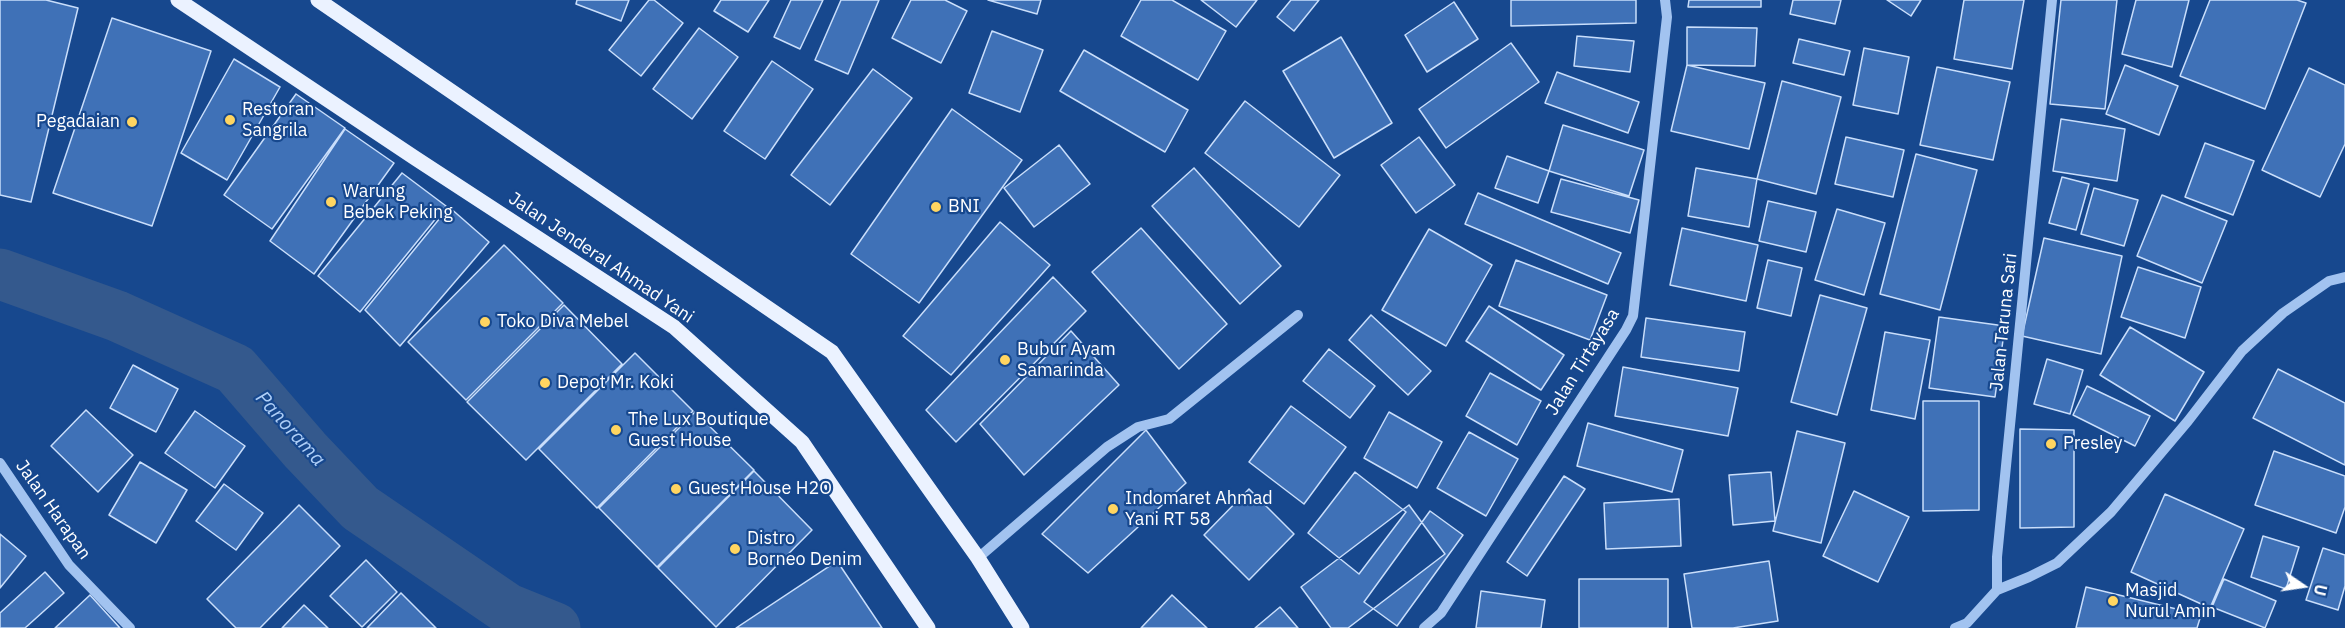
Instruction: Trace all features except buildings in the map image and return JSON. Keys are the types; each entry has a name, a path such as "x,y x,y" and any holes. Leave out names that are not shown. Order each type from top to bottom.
{"main road":[{"name":"Jalan Jenderal Ahmad Yani","path":"178,0 674,327 802,442 928,628"},
{"path":"318,0 832,352 978,558 1022,628"}],"street":[{"name":"Jalan Tirtayasa","path":"1424,628 1442,613 1633,316 1667,17 1665,0"},
{"name":"Jalan Taruna Sari","path":"1997,590 1997,557 2052,0"},
{"path":"1954,628 1967,623 1997,590 2029,578 2057,563 2111,512 2188,421 2242,351 2283,313 2329,281 2345,277"},
{"path":"978,558 1107,447 1138,427 1168,419 1298,315"},
{"name":"Jalan Harapan","path":"0,463 69,565 130,628"}],"waterway":[{"name":"Panorama","path":"0,274 117,316 235,369 305,450 360,508 508,609 555,628"}],"place":[{"name":"Restoran Sangrila","path":"230,120"},
{"name":"Pegadaian","path":"132,122"},
{"name":"Warung Bebek Peking","path":"331,202"},
{"name":"BNI","path":"936,207"},
{"name":"Toko Diva Mebel","path":"485,322"},
{"name":"Bubur Ayam Samarinda","path":"1005,360"},
{"name":"Depot Mr. Koki","path":"545,383"},
{"name":"The Lux Boutique Guest House","path":"616,430"},
{"name":"Presley","path":"2051,444"},
{"name":"Guest House H2O","path":"676,489"},
{"name":"Indomaret Ahmad Yani RT 58","path":"1113,509"},
{"name":"Distro Borneo Denim","path":"735,549"},
{"name":"Masjid Nurul Amin","path":"2113,601"}]}
